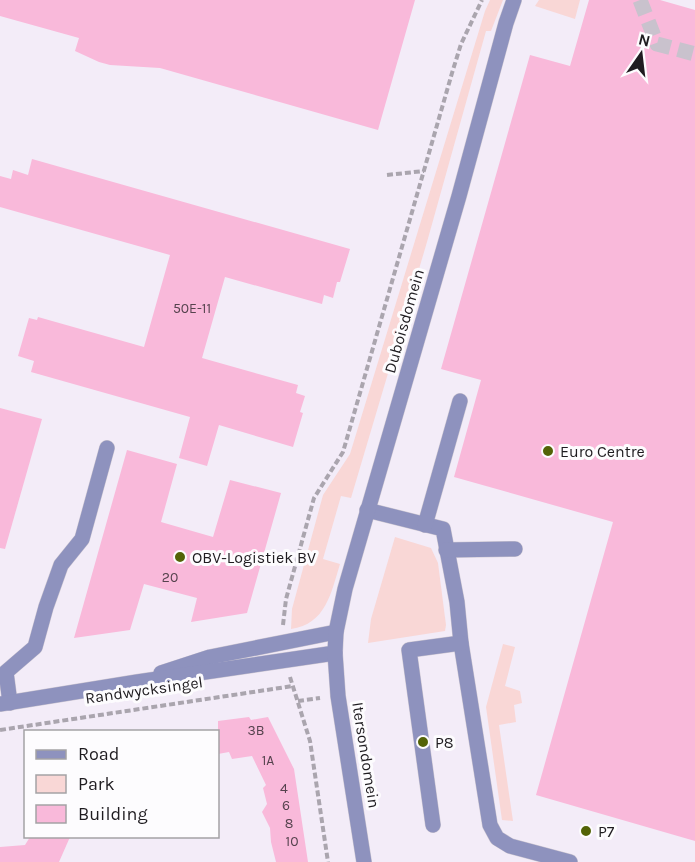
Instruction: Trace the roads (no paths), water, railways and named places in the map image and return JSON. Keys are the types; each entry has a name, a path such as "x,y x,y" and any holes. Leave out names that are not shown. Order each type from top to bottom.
{"street":[{"name":"Duboisdomein","path":"335,653 336,632 345,589 514,0"},
{"path":"425,525 460,401"},
{"path":"5,704 6,672 35,647 61,565 82,539 108,448"},
{"path":"367,510 443,529 457,602 461,643 489,814 494,832 497,838 510,846 570,862"},
{"path":"446,550 515,549"},
{"name":"Randwycksingel","path":"138,682 190,662 336,632"},
{"path":"433,825 409,650 461,643"},
{"name":"Randwycksingel","path":"5,704 335,653"},
{"name":"Itersondomein","path":"335,653 339,696 364,862"}],"tunnel":[{"path":"640,0 657,44 695,54"}],"place":[{"name":"Euro Centre","path":"548,451"},
{"name":"OBV-Logistiek BV","path":"180,557"},
{"name":"P8","path":"423,742"},
{"name":"P7","path":"586,831"}]}
